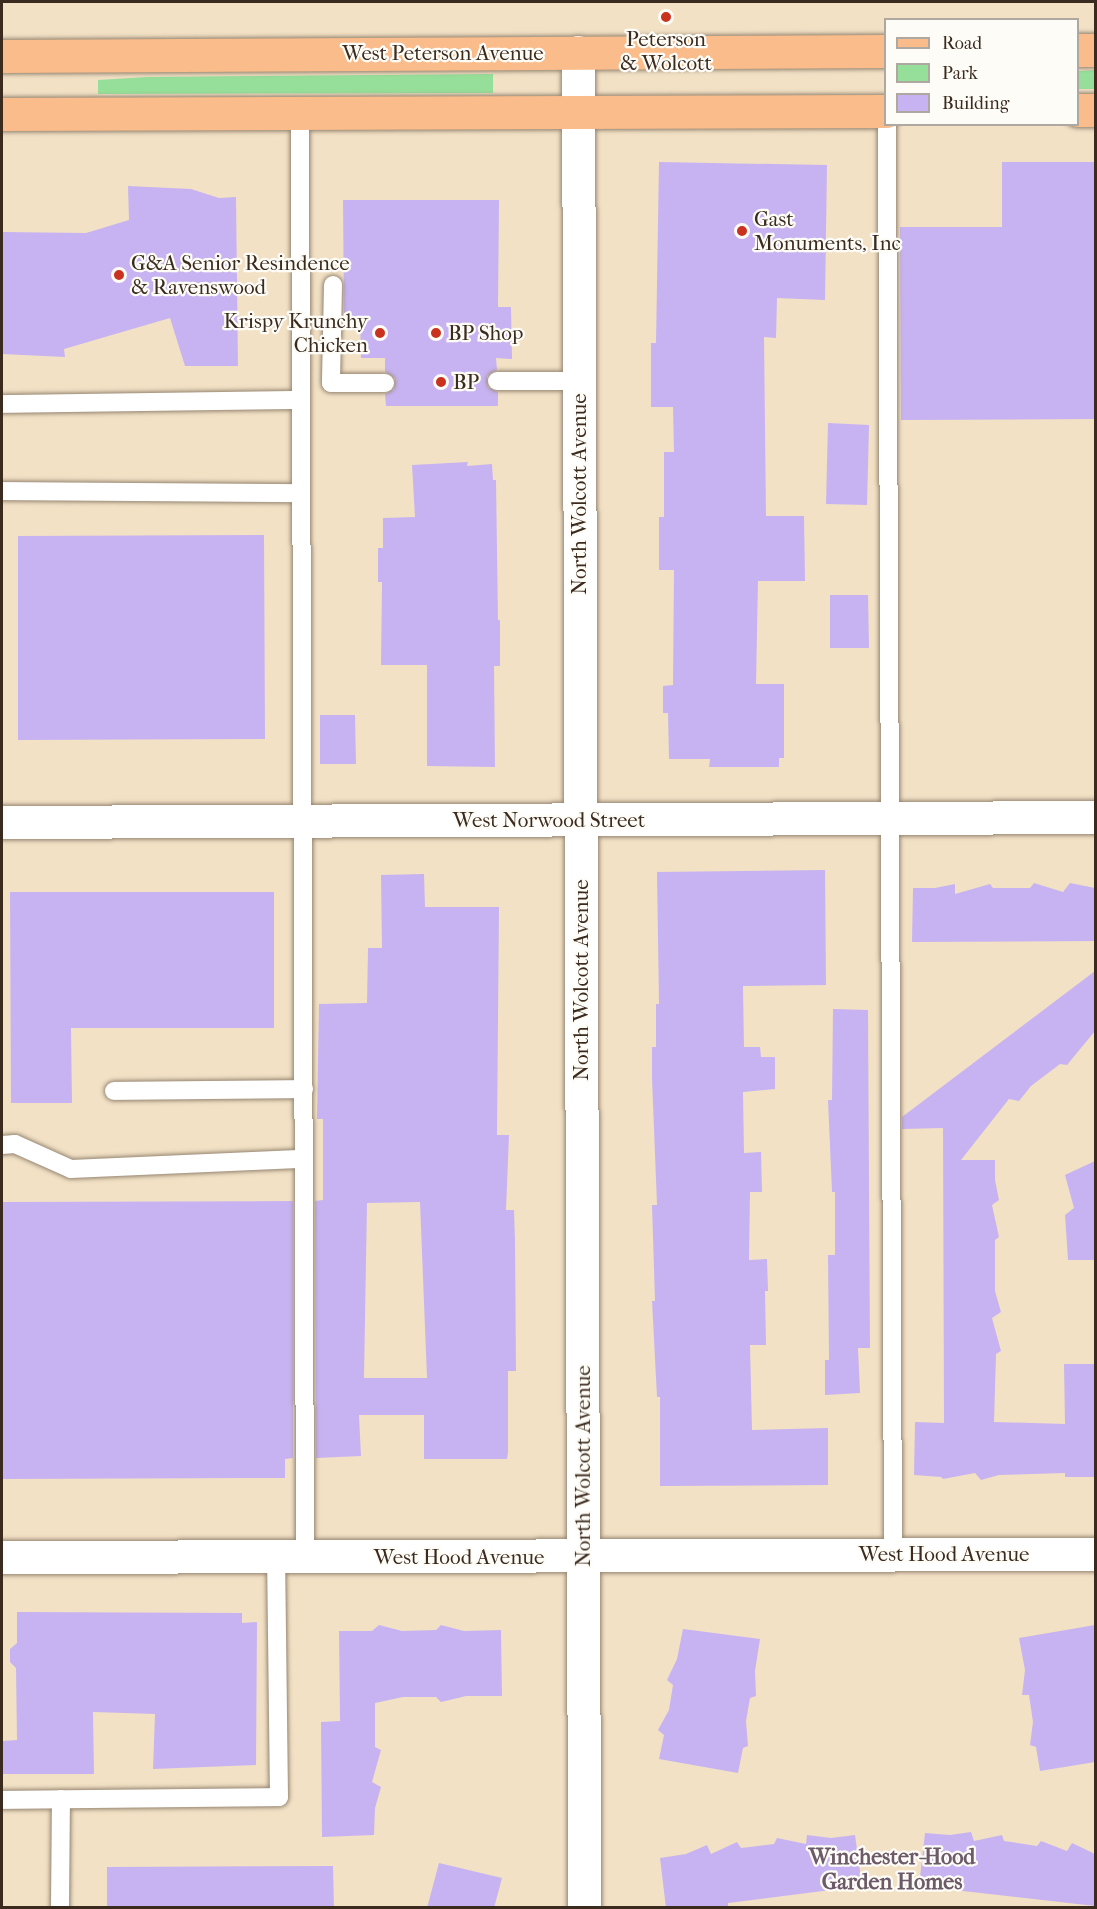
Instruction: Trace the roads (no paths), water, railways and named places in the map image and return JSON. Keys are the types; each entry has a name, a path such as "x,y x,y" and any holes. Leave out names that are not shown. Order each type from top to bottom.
{"main road":[{"path":"1079,50 1095,50"},
{"name":"West Peterson Avenue","path":"2,56 884,51"},
{"path":"1079,110 1095,110"},
{"path":"2,114 884,111"}],"street":[{"name":"North Wolcott Avenue","path":"578,52 585,1908"},
{"name":"West Norwood Street","path":"2,822 1095,817"},
{"name":"West Hood Avenue","path":"2,1557 1095,1554"}],"lane":[{"path":"2,1800 279,1797 291,1558 304,1158 300,113"},
{"path":"887,126 888,818 893,1554"},
{"path":"333,285 332,383 385,383"},
{"path":"497,381 578,381"},
{"path":"2,404 301,400"},
{"path":"2,491 301,493"},
{"path":"114,1091 304,1089"},
{"path":"2,1145 15,1144 70,1169 304,1158"},
{"path":"60,1908 61,1799"}],"place":[{"name":"Peterson & Wolcott","path":"666,17"},
{"name":"Gast Monuments, Inc","path":"742,231"},
{"name":"G&A Senior Resindence & Ravenswood","path":"119,275"},
{"name":"Krispy Krunchy Chicken","path":"380,333"},
{"name":"BP Shop","path":"436,333"},
{"name":"BP","path":"441,382"}],"district":[{"name":"Winchester-Hood Garden Homes","path":"892,1870"}]}
